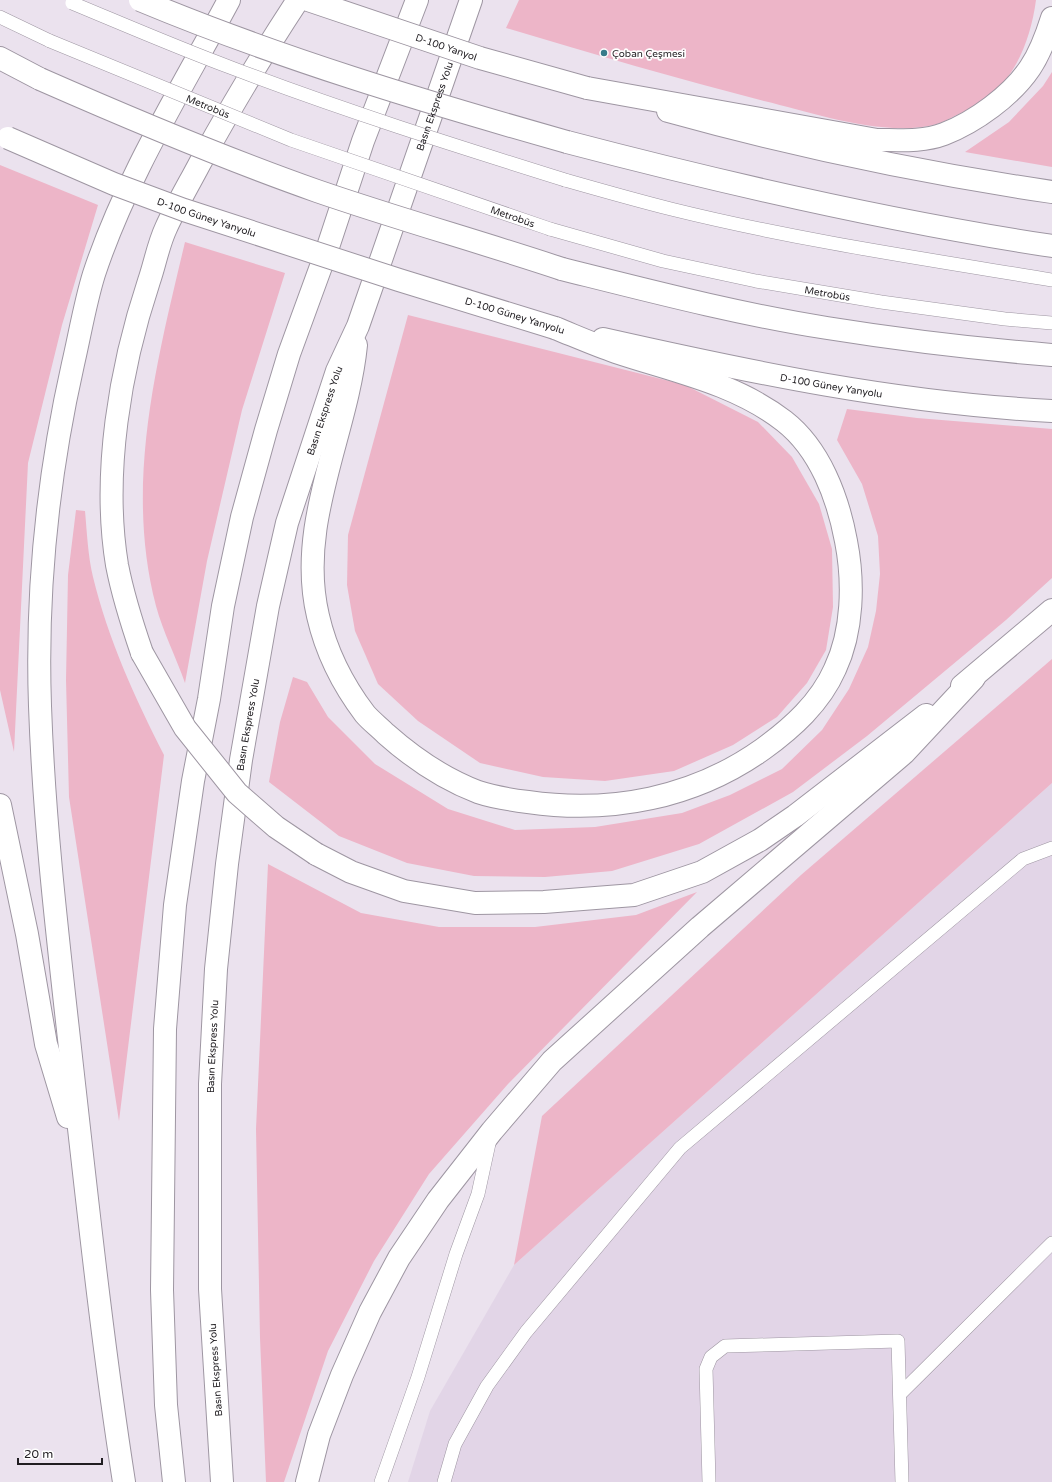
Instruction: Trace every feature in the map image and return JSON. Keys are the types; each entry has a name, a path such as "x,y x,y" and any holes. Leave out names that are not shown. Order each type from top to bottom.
{"main road":[{"path":"140,0 245,41 398,94 567,142 764,192 968,233 1052,246"},
{"path":"124,1482 101,1317 54,906 40,710 40,611 46,527 65,400 93,276 115,220 142,160 229,0"},
{"path":"298,0 268,45 222,123 165,229 137,316 119,402 112,468 112,520 117,565 126,607 142,653 185,728 237,793 276,827 316,854 350,872 404,891 475,903 544,902 634,895 702,872 760,840 795,816 974,678 1052,610"},
{"name":"D-100 Yanyol","path":"308,0 480,58 586,88"},
{"path":"174,1482 166,1405 162,1290 165,1029 175,905 193,781 209,699 228,583 242,517 264,437 289,354 327,250 363,141 417,0"},
{"name":"Basın Ekspress Yolu","path":"222,1482 210,1289 210,1084 216,969 227,864 241,760 268,606 287,523 337,372 358,326 465,22 471,0"},
{"path":"465,22 479,0"},
{"path":"586,88 877,140 916,140 943,134 967,122 989,108 1011,90 1030,68 1052,18"},
{"path":"0,58 40,79 186,142 257,169 318,191 562,269 696,302 826,328 1007,351 1052,355"},
{"path":"586,88 782,140 909,167 1052,192"},
{"name":"D-100 Güney Yanyolu","path":"4,136 114,184 184,210 391,278 555,328 732,368 857,391 946,403 1052,410"},
{"path":"358,326 354,369 323,489 314,538 312,562 313,589 317,614 325,642 343,681 367,717 400,746 435,771 480,792 554,806 600,806 656,798 705,783 744,763 803,717 822,694 835,671 845,644 850,605 850,560 841,515 827,479 811,450 785,421 738,393 614,351 555,328"},
{"path":"307,1482 320,1434 342,1375 370,1312 399,1258 438,1200 492,1131 552,1061 700,926 904,753 974,678"},
{"path":"0,805 25,927 46,1044 83,1160"}],"lane":[{"path":"69,1 231,68 314,99 436,140 565,180 670,209 768,230 863,248 1052,280"},
{"name":"Metrobüs","path":"0,17 50,41 291,140 550,229 663,261 756,281 881,302 1005,319 1052,323"},
{"path":"444,1482 455,1444 487,1386 526,1332 680,1148 1023,859 1052,848"},
{"path":"381,1482 418,1377 456,1254 478,1194 492,1131"},
{"path":"900,1394 1052,1243"},
{"path":"709,1482 706,1369 711,1357 725,1346 898,1341 902,1482"}],"shaded area":[{"path":"519,0 1036,0 1034,14 1026,43 1013,69 995,92 978,105 940,123 916,128 895,128 872,126 805,112 667,75 506,28"},
{"path":"1052,72 1052,167 965,152 1009,122 1043,86"},
{"path":"0,165 98,205 62,325 28,463 14,752 0,690"},
{"path":"185,242 285,273 242,410 207,561 185,683 156,606 147,560 143,514 144,469 148,423 155,377"},
{"path":"408,315 685,385 758,422 792,457 819,504 832,549 833,607 826,650 807,683 777,717 733,745 674,771 605,781 543,777 480,763 418,721 378,684 355,631 347,585 348,535"},
{"path":"847,409 917,418 1052,429 1052,578 1006,620 867,736 793,792 699,844 612,871 545,877 474,876 407,863 339,836 269,782 280,722 293,677 307,682 328,717 375,764 448,809 515,830 595,827 682,813 730,795 782,769 822,730 849,689 868,647 876,611 880,574 878,536 862,484 837,440"},
{"path":"76,510 85,511 91,569 99,600 114,646 164,755 119,1121 69,797 66,680 68,575"},
{"path":"1052,659 1052,783 514,1265 542,1116 801,875"},
{"path":"1052,783 1052,1482 408,1482 430,1411 514,1265"},
{"path":"268,864 361,913 439,927 535,927 636,915 697,892 508,1084 429,1174 374,1261 328,1351 284,1482 266,1482 260,1338 256,1129"}],"place":[{"name":"Çoban Çeşmesi","path":"604,53"}]}
